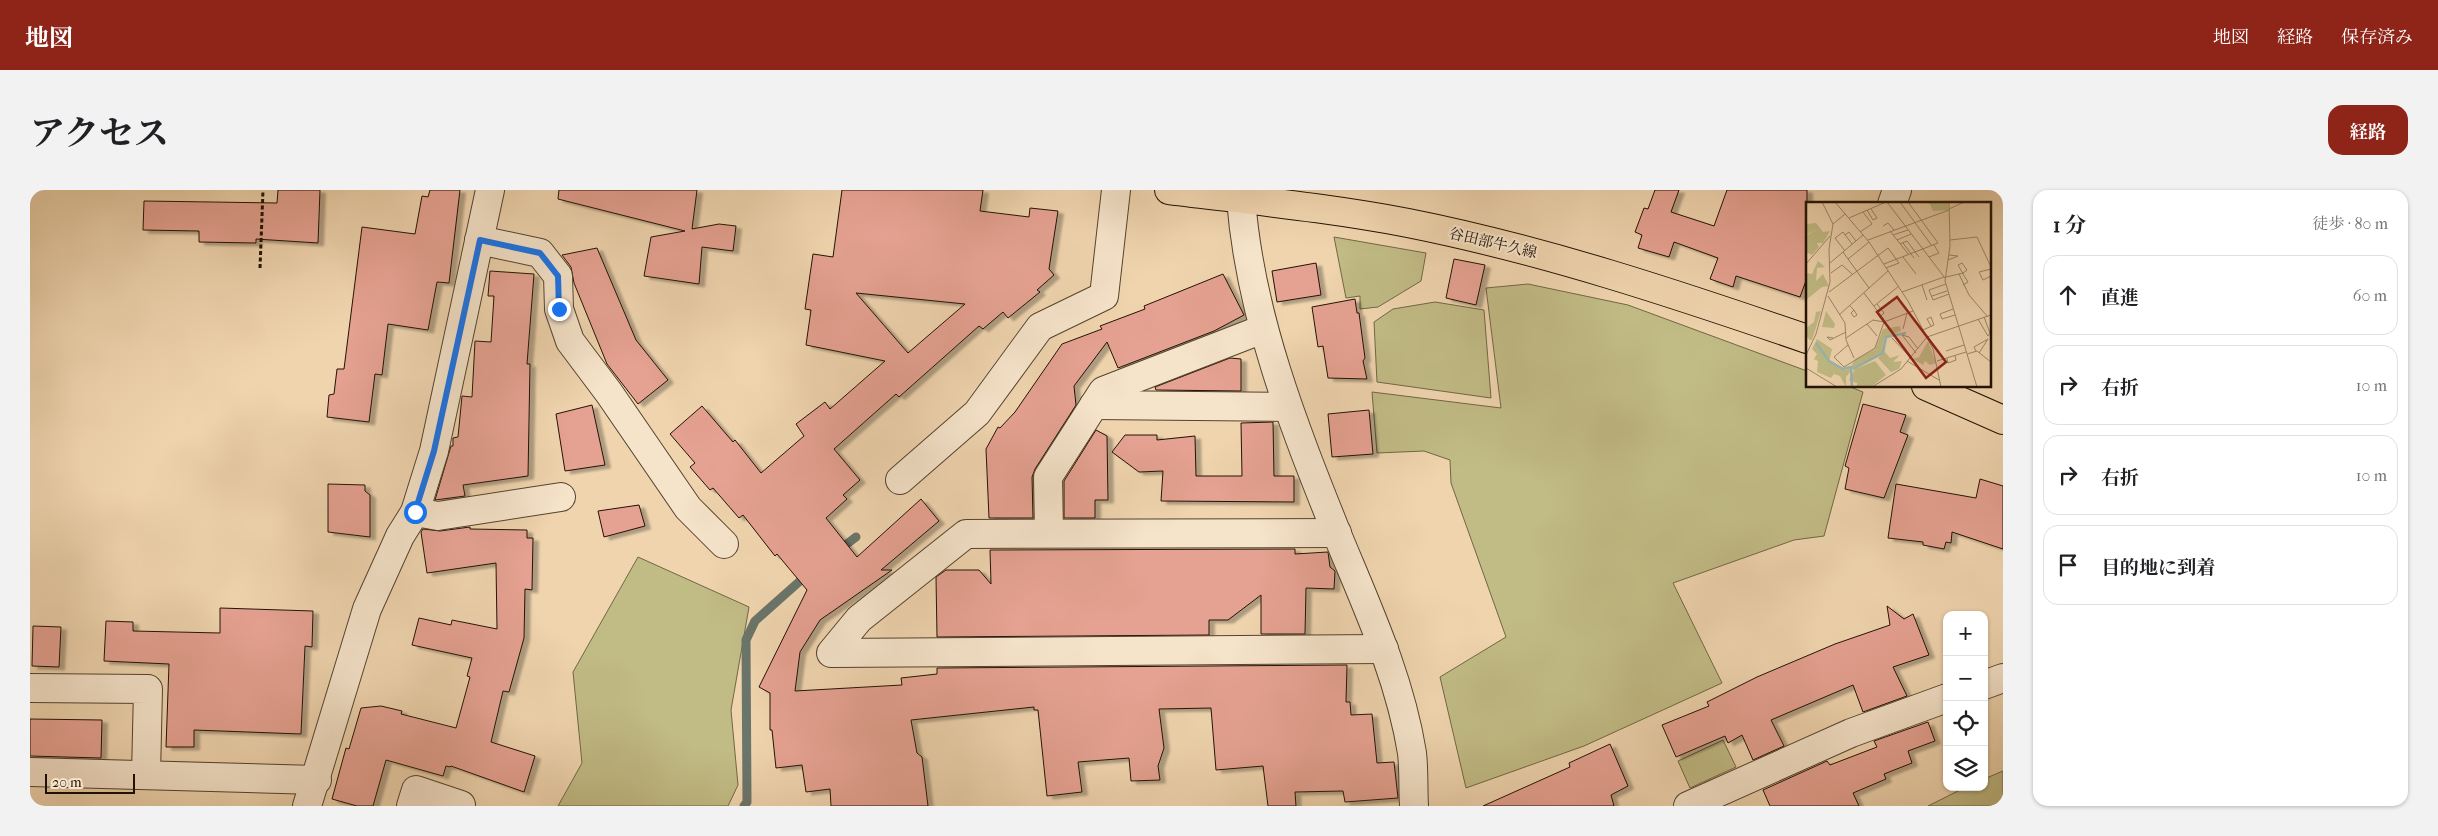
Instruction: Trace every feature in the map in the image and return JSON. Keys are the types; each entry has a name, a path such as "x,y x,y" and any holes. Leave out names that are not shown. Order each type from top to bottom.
{"main road":[{"name":"谷田部牛久線","path":"1169,190 1226,195 1408,223 1555,257 1687,298 1806,339"},
{"path":"1931,388 2001,414"}],"street":[{"path":"307,806 317,780 367,609 400,536 415,512 434,451 490,190"},
{"path":"900,480 977,413 1040,327 1104,296 1116,190"},
{"path":"1893,202 1897,190"},
{"path":"1226,195 1242,224 1263,329 1287,407 1384,649 1406,722 1412,755 1414,806"},
{"path":"480,240 540,253 558,276 559,309 570,342 609,393 688,508 724,544"},
{"path":"1048,532 1048,477 1103,391 1263,329"},
{"path":"1094,405 1287,407"},
{"path":"415,512 438,516 561,497"},
{"path":"1337,533 1048,532 966,534 859,619 831,653 1384,649"},
{"path":"1988,684 2003,678"},
{"path":"30,688 148,689 146,775"},
{"path":"1688,806 1851,733 1943,699"},
{"path":"30,772 317,780"},
{"path":"411,806 416,790 461,804"}],"path":[{"path":"260,268 263,190"}],"shaded area":[{"path":"1334,237 1426,253 1421,281 1378,307 1360,309 1360,296 1346,298"},
{"path":"1528,284 1628,305 1806,371 1806,388 1853,388 1863,392 1824,536 1794,540 1673,583 1722,683 1584,746 1466,788 1440,677 1506,637 1451,483 1450,460 1424,451 1377,453 1372,392 1501,408 1486,288"},
{"path":"1435,302 1484,310 1491,398 1377,382 1374,322 1393,309"},
{"path":"638,557 749,607 731,710 738,785 728,806 558,806 582,763 573,672"},
{"path":"1723,740 1736,767 1690,788 1678,761"},
{"path":"2003,771 2003,806 1928,806 1958,791 1988,791 1988,777"}],"building":[{"path":"278,190 320,190 318,243 256,239 256,243 199,242 199,231 143,230 144,201 277,203"},
{"path":"430,190 460,190 449,283 437,282 428,330 388,324 382,375 375,374 369,422 327,417 329,395 334,394 337,369 344,369 362,227 415,234 422,196 428,197"},
{"path":"559,190 697,190 692,229 719,224 736,226 733,251 702,247 699,284 644,276 651,237 685,231 558,199"},
{"path":"842,190 983,190 980,211 1029,217 1030,208 1058,211 1049,269 1054,275 1037,290 1040,292 1008,318 1003,312 983,329 979,326 899,397 896,394 834,449 860,480 843,495 847,499 826,518 857,557 921,499 939,521 881,570 892,570 820,620 800,652 795,691 902,685 901,678 937,674 937,668 1347,665 1346,702 1350,702 1351,715 1372,714 1377,763 1394,762 1398,798 1345,802 1343,791 1295,792 1296,806 1268,806 1263,766 1216,770 1211,708 1159,709 1164,748 1158,766 1160,780 1131,781 1129,758 1078,762 1082,792 1047,796 1038,710 1034,710 1034,707 911,720 917,753 922,757 928,806 831,806 830,789 806,792 802,765 776,768 772,730 770,730 770,693 759,687 807,590 777,554 775,556 743,515 739,518 713,488 710,490 690,467 695,463 670,434 702,406 733,442 735,440 761,473 804,436 796,424 825,402 830,409 885,361 806,345 811,310 805,309 813,254 833,257","holes":["856,293 965,304 908,353"]},
{"path":"1655,190 1679,190 1671,212 1714,226 1727,190 1807,190 1806,281 1800,297 1736,276 1733,287 1710,279 1718,258 1674,242 1669,257 1638,248 1642,235 1635,232 1644,208 1648,209"},
{"path":"597,248 636,340 668,380 638,404 607,364 574,283 571,267 562,255"},
{"path":"1454,259 1485,265 1476,305 1446,298"},
{"path":"1316,263 1321,295 1277,302 1272,271"},
{"path":"490,271 534,274 527,364 530,364 528,476 463,485 465,496 435,500 451,446 453,446 453,438 458,437 462,396 472,397 475,341 491,342 494,296 488,296"},
{"path":"1223,274 1244,315 1214,331 1118,368 1107,342 1074,386 1076,405 1035,469 1032,477 1033,518 989,518 986,449 998,427 1000,428 1015,412 1062,344 1102,329 1100,326 1145,309 1144,306"},
{"path":"1355,299 1357,313 1359,313 1365,358 1363,361 1367,379 1328,378 1323,346 1318,347 1312,307"},
{"path":"1230,358 1241,359 1241,391 1156,390 1155,387"},
{"path":"1863,404 1906,415 1900,432 1908,435 1884,498 1845,489 1849,468 1845,466"},
{"path":"592,405 605,465 565,471 556,414"},
{"path":"1369,410 1373,454 1332,457 1328,414"},
{"path":"1273,422 1274,476 1294,476 1294,502 1161,501 1163,471 1139,472 1112,452 1125,435 1157,435 1157,440 1195,436 1196,476 1242,476 1241,423"},
{"path":"1096,430 1107,436 1108,500 1095,500 1095,518 1064,518 1064,481"},
{"path":"1980,479 2003,486 2003,549 1952,532 1951,543 1946,542 1944,549 1923,545 1923,542 1888,538 1896,484 1976,498"},
{"path":"328,484 365,485 365,491 370,495 370,537 328,532"},
{"path":"639,505 645,526 604,537 598,511"},
{"path":"470,527 470,529 527,530 527,538 533,538 532,590 525,589 524,638 509,692 503,691 491,742 535,756 524,792 451,766 446,766 443,776 386,760 373,806 357,806 332,799 346,748 349,749 361,708 381,706 402,711 401,714 456,728 470,677 467,676 472,658 412,645 419,618 451,625 452,620 497,629 496,563 427,573 421,532 423,529 440,531"},
{"path":"1295,549 1295,554 1328,552 1330,567 1335,571 1334,589 1306,588 1305,634 1261,634 1261,595 1228,620 1209,620 1209,635 937,637 936,577 946,570 979,570 991,584 990,550"},
{"path":"1887,606 1904,619 1913,614 1929,655 1893,667 1907,696 1863,712 1853,685 1771,720 1784,746 1753,760 1742,735 1728,743 1725,736 1676,757 1662,725 1709,706 1707,702 1757,677 1835,644 1890,625"},
{"path":"220,608 313,611 312,647 305,646 301,734 194,730 194,747 166,747 169,664 104,661 106,621 133,622 133,631 220,633"},
{"path":"33,626 61,627 59,667 32,666"},
{"path":"30,719 102,720 101,758 30,756"},
{"path":"1928,722 1935,741 1908,751 1912,763 1884,774 1886,779 1853,793 1859,806 1770,806 1763,790 1827,761 1830,765 1877,747 1874,741"},
{"path":"1610,744 1628,786 1611,795 1614,806 1483,806 1570,767 1569,763"}],"waterway":[{"path":"839,550 856,537"},
{"path":"744,806 747,802 746,640 755,621 809,573"}],"route":[{"path":"415,512 434,451 480,240 540,253 558,276 559,309"}]}
